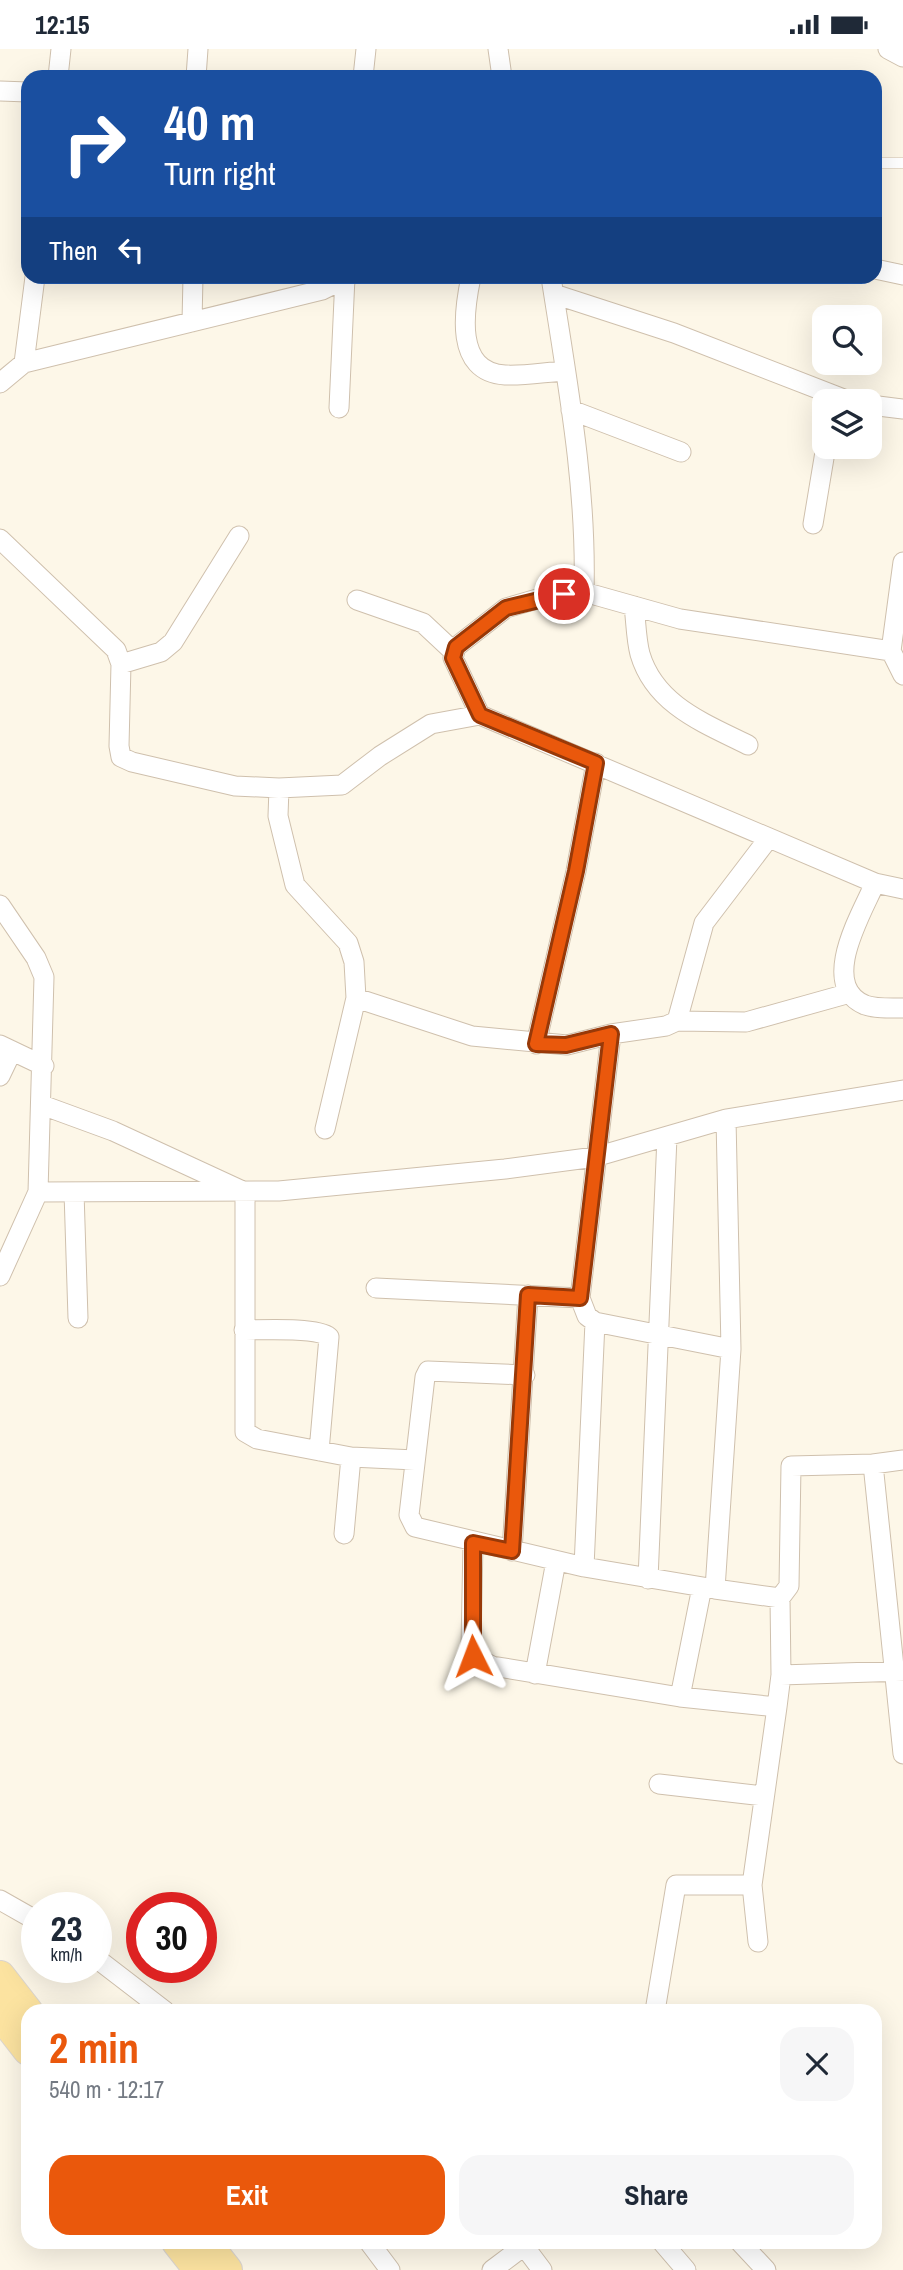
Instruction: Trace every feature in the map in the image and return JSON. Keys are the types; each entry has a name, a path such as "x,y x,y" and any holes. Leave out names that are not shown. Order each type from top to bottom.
{"main road":[{"path":"0,1976 22,2004"},
{"path":"0,2014 21,2041"},
{"path":"182,2249 199,2270"},
{"path":"210,2249 227,2270"}],"street":[{"path":"59,70 61,49"},
{"path":"196,70 198,49"},
{"path":"364,70 366,49"},
{"path":"498,49 501,70"},
{"path":"888,49 903,57"},
{"path":"0,91 21,92"},
{"path":"882,270 903,275"},
{"path":"24,363 34,284"},
{"path":"192,284 192,322"},
{"path":"0,383 24,363 322,290 333,284"},
{"path":"339,408 346,284"},
{"path":"469,284 463,314 469,349 476,362 488,371 503,375 565,370"},
{"path":"552,285 586,533 584,592"},
{"path":"552,285 812,389"},
{"path":"882,406 903,409"},
{"path":"571,409 681,452"},
{"path":"813,524 824,459"},
{"path":"121,664 161,652 173,642 239,535"},
{"path":"0,540 116,650 121,664 121,757 236,786 279,789 342,785 380,756 431,724 480,715 768,839 876,883 903,890"},
{"path":"903,562 899,627 891,651 903,675"},
{"path":"480,715 453,658 456,647 506,608 544,597 584,592 680,619 891,651"},
{"path":"357,600 423,623 454,652"},
{"path":"634,606 640,653 659,691 667,700 694,718 748,745"},
{"path":"536,1044 576,871 596,763"},
{"path":"279,789 278,816 295,885 348,943 354,962 356,998 325,1129"},
{"path":"677,1021 704,923 768,839"},
{"path":"876,883 844,962 850,993 867,1006 903,1008"},
{"path":"0,905 36,958 44,977 44,1066 38,1192 0,1276"},
{"path":"356,998 472,1036 566,1045 611,1034 666,1026 677,1021 746,1022 850,993"},
{"path":"611,1034 580,1298 587,1316 595,1322 731,1349"},
{"path":"0,1076 6,1048 44,1066"},
{"path":"38,1192 245,1192 595,1157 726,1119 903,1090"},
{"path":"42,1105 113,1131 245,1192"},
{"path":"680,1697 708,1588 731,1349 726,1119"},
{"path":"648,1579 667,1137"},
{"path":"74,1192 78,1318"},
{"path":"245,1192 245,1433 257,1440 351,1457 415,1460"},
{"path":"376,1288 580,1298"},
{"path":"512,1551 528,1295"},
{"path":"584,1567 595,1322"},
{"path":"244,1330 323,1333 329,1338 319,1451"},
{"path":"525,1375 428,1371 425,1377 409,1515 415,1527 473,1543 584,1567 780,1598"},
{"path":"344,1534 351,1457"},
{"path":"758,1942 752,1885 781,1675 780,1598 789,1586 791,1466 873,1464 903,1460"},
{"path":"873,1464 898,1671 903,1754"},
{"path":"473,1543 473,1656 492,1666 535,1674 680,1697 777,1707"},
{"path":"535,1674 556,1561"},
{"path":"781,1675 898,1671"},
{"path":"659,1784 764,1796"},
{"path":"656,2004 676,1885 752,1885"},
{"path":"0,1900 21,1912"},
{"path":"112,1970 156,2004"},
{"path":"374,2249 390,2270"},
{"path":"492,2270 516,2249"},
{"path":"526,2249 542,2270"},
{"path":"668,2249 686,2270"},
{"path":"746,2249 766,2270"}],"lane":[{"path":"882,163 903,163"}],"route":[{"path":"473,1656 473,1543 512,1551 528,1295 580,1298 611,1034 566,1045 536,1044 576,871 596,763 480,715 453,658 456,647 506,608 564,594"}]}
